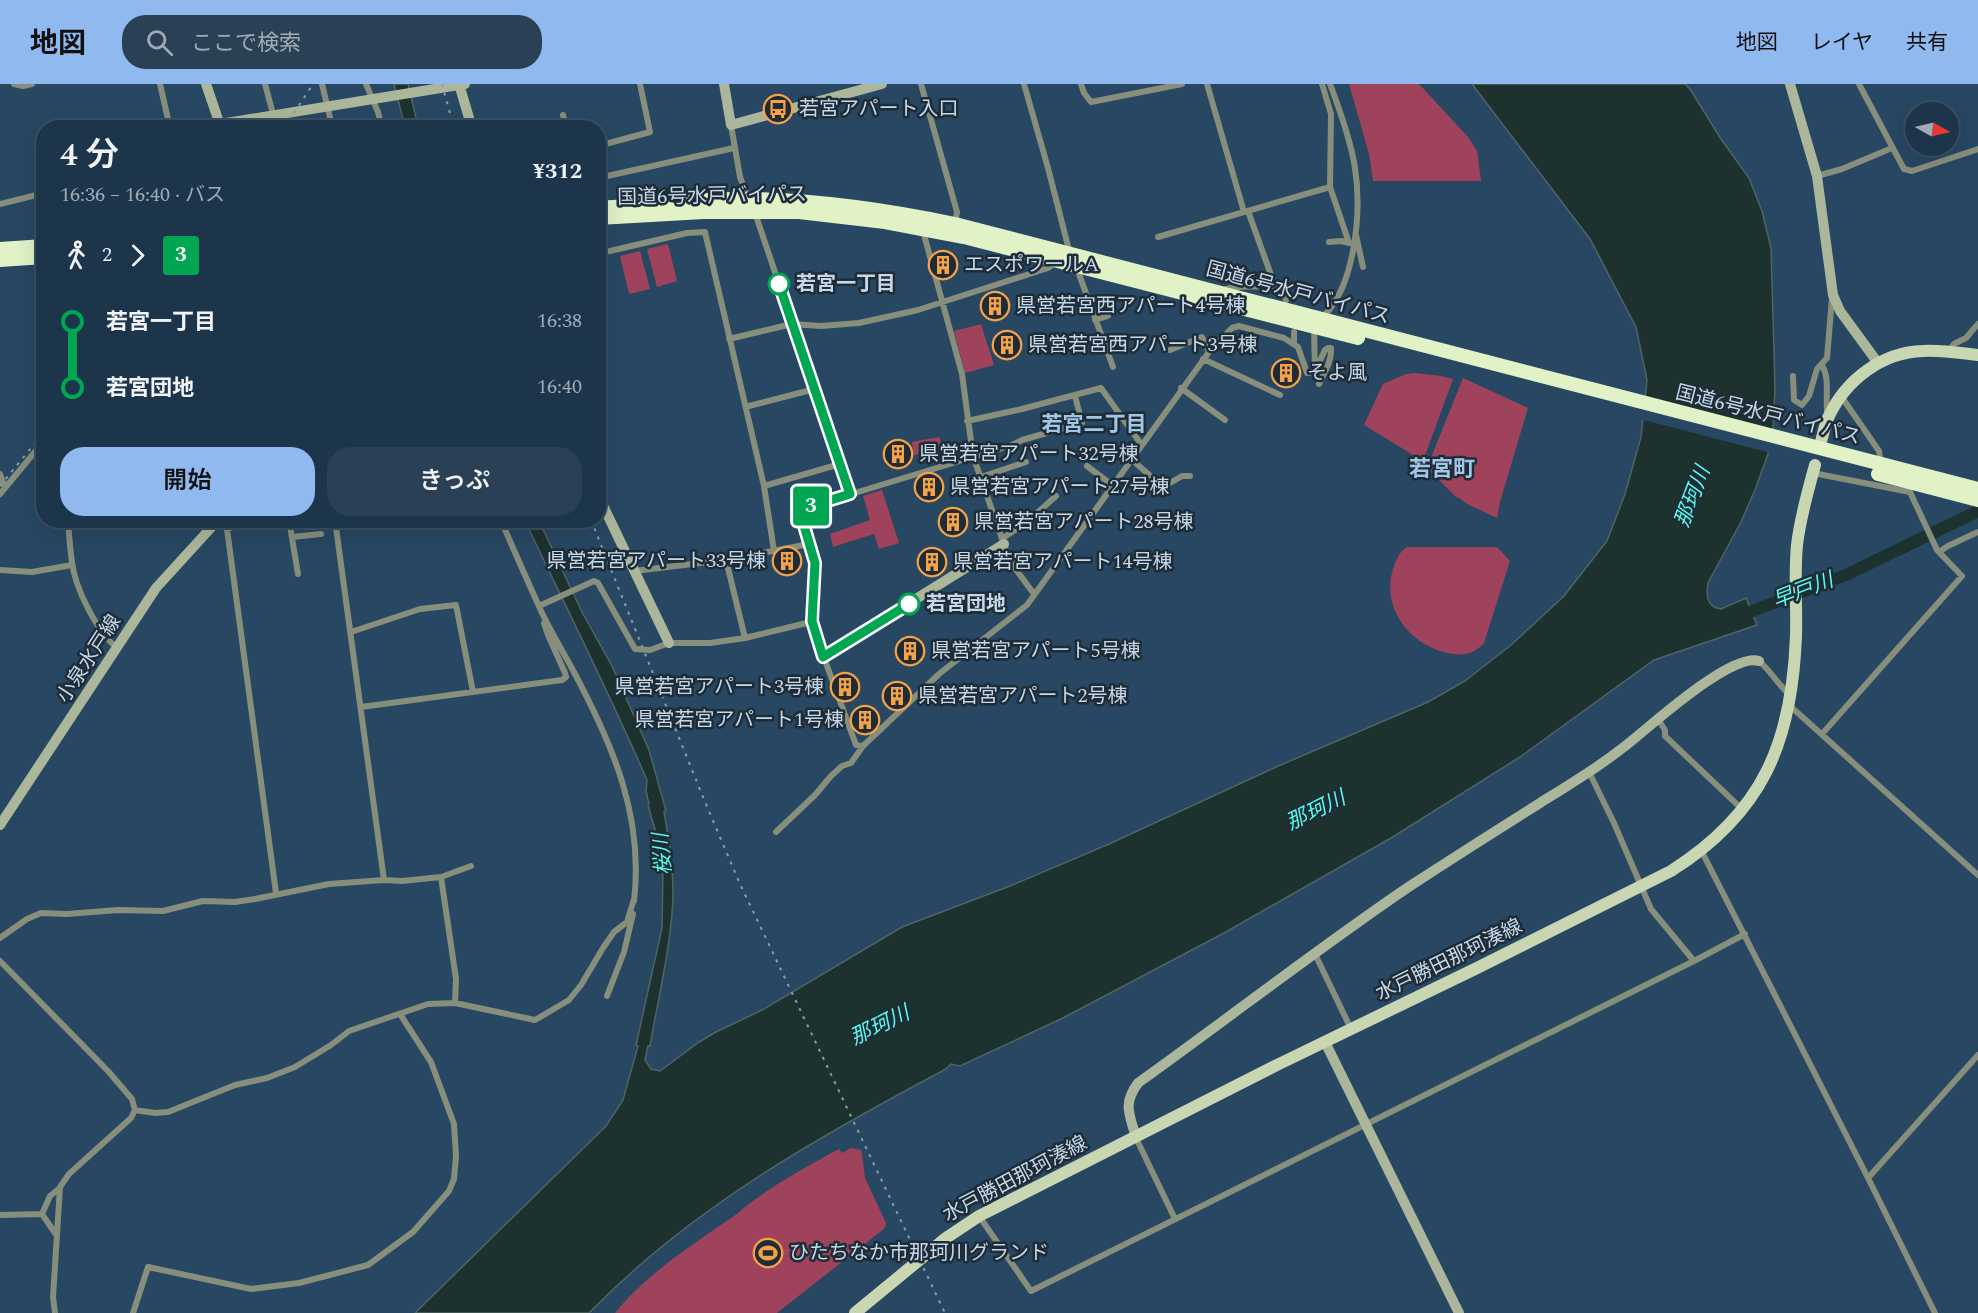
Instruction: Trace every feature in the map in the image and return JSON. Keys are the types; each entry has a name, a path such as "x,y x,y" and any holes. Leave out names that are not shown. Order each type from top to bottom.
{"highway":[{"name":"国道6号水戸バイパス","path":"606,208 748,199 848,206 955,224 1071,261 1339,328 1801,449 1881,465 1978,489"},
{"name":"国道6号水戸バイパス","path":"606,218 704,212 825,214 923,228 1054,260 1071,261 1221,292 1317,323"},
{"path":"0,249 36,247"},
{"path":"0,260 36,257"},
{"name":"国道6号水戸バイパス","path":"1801,449 1909,487 1978,500"}],"main road":[{"path":"1821,442 1828,418 1841,396 1852,382 1878,363 1894,356 1924,350 1978,355"},
{"name":"水戸勝田那珂湊線","path":"855,1313 946,1238 979,1216 1279,1064 1671,871 1724,831 1743,810 1764,779 1781,741 1790,700 1795,659 1799,532 1814,469"}],"street":[{"path":"14,84 23,86 32,84"},
{"path":"160,84 168,120"},
{"path":"206,84 219,120"},
{"path":"265,84 273,114"},
{"path":"322,84 331,120"},
{"path":"366,84 375,97 379,120"},
{"path":"247,120 461,84 470,120"},
{"path":"606,145 650,132 640,84"},
{"path":"724,84 740,177 755,212 850,494"},
{"path":"731,124 882,84"},
{"path":"921,84 957,212 955,224"},
{"path":"1024,84 1071,261 1113,367"},
{"path":"1082,84 1084,93 1091,102 1182,84"},
{"path":"1207,84 1246,212 1275,286 1284,294 1286,300"},
{"path":"1322,84 1331,114 1330,187 1351,244"},
{"path":"1330,84 1354,159 1359,200 1356,232 1363,267"},
{"path":"1790,84 1817,176 1833,295 1827,358 1816,369 1809,396 1802,405 1794,400 1793,376"},
{"path":"1859,84 1900,165 1908,171 1978,149"},
{"path":"563,115 564,120"},
{"path":"606,175 734,148"},
{"path":"1817,176 1842,169 1892,148"},
{"path":"1158,237 1330,187"},
{"path":"0,204 36,195"},
{"path":"923,228 962,374 973,456 1003,541 1017,571 1034,594"},
{"path":"606,251 687,233 705,232 764,486 774,551"},
{"path":"1315,372 1317,323 1346,283 1351,244 1356,232"},
{"path":"1329,242 1341,241 1351,244"},
{"path":"729,339 792,324 821,326 859,323 941,302 1048,268 1052,266 1054,260"},
{"path":"1221,292 1234,286 1257,288 1275,286"},
{"path":"1833,295 1840,311 1878,363"},
{"path":"1095,320 1108,316"},
{"path":"1948,352 1954,344 1966,338 1978,324"},
{"path":"776,832 815,795 831,776 842,766 851,762 862,746 931,681 1026,605 1181,388 1203,359 1232,328 1239,326 1284,338 1298,347 1307,373 1315,372"},
{"path":"1294,332 1294,344"},
{"path":"1170,350 1202,337 1209,352"},
{"path":"1105,347 1124,339"},
{"path":"1315,372 1325,350 1331,348 1332,352 1319,384"},
{"path":"1203,359 1280,395"},
{"path":"1822,365 1826,372 1828,418"},
{"path":"967,421 1101,388 1142,444"},
{"path":"1181,388 1225,420"},
{"path":"749,406 815,389"},
{"path":"862,746 856,745 812,621 815,563 800,512 802,509 1082,423 1075,396"},
{"path":"1841,396 1879,452 1881,465"},
{"path":"2,491 36,451"},
{"path":"1131,459 1163,488 1182,476 1190,476"},
{"path":"981,477 1026,462"},
{"path":"764,486 840,464"},
{"path":"1087,466 1112,485"},
{"path":"1814,469 1909,487 1938,551 1962,576 1822,734"},
{"path":"0,474 2,491"},
{"path":"823,657 1003,541 1056,496"},
{"path":"606,512 669,643"},
{"path":"69,528 72,565 88,609 110,643 117,648"},
{"name":"小泉水戸線","path":"0,825 156,588 210,528"},
{"path":"230,528 227,529 276,893"},
{"path":"290,528 298,574"},
{"path":"336,528 384,880"},
{"path":"505,528 597,718 630,806 635,845 634,899 630,931 617,974 607,996"},
{"path":"1938,551 1978,532"},
{"path":"292,537 321,534"},
{"path":"633,571 726,560 809,544"},
{"path":"726,560 745,638"},
{"path":"0,570 32,572 72,565"},
{"path":"542,608 594,581 598,584 635,649 651,650 669,643 710,644 745,638 812,621"},
{"path":"351,632 420,609 456,604 473,692"},
{"path":"361,707 562,680 566,677 548,635 542,608"},
{"path":"1175,1220 1136,1138 1127,1105 1130,1094 1138,1083 1410,886 1589,772 1711,678 1749,660 1759,661 1768,669 1790,700 1822,734 1978,875"},
{"path":"1658,718 1665,730 1665,736 1743,810"},
{"path":"1589,772 1654,913 1694,961"},
{"path":"1701,850 1935,1313"},
{"path":"0,938 27,919 40,913 163,911 203,902 236,902 329,884 441,877 471,866"},
{"path":"441,877 456,979 455,1003"},
{"path":"135,1110 168,1112 235,1085 267,1078 295,1067 331,1045 349,1030 428,1004 455,1003 535,1020 570,1000 614,932 627,922 634,899"},
{"path":"979,1216 1031,1291 1745,934"},
{"path":"1315,954 1351,1030"},
{"path":"0,961 108,1071 132,1099 135,1110 131,1118 69,1174 50,1196 42,1214"},
{"path":"133,1313 148,1267 251,1289 299,1283 368,1265 413,1232 449,1191 454,1179 456,1156 454,1124 431,1062 400,1014"},
{"path":"1326,1042 1460,1313"},
{"path":"1868,1178 1978,1055"},
{"path":"56,1313 53,1297 60,1187"},
{"path":"0,1215 42,1214"},
{"path":"42,1214 56,1234"}],"shaded area":[{"path":"1349,84 1419,84 1469,138 1477,151 1481,181 1373,181 1369,154"},
{"path":"668,244 677,281 657,287 647,249"},
{"path":"640,251 650,289 629,294 620,256"},
{"path":"981,324 994,365 965,373 954,331"},
{"path":"1415,373 1453,379 1423,461 1364,425 1383,384 1406,374"},
{"path":"1463,378 1528,408 1497,518 1456,497 1432,473 1428,465"},
{"path":"939,437 943,447 914,455 912,442"},
{"path":"882,490 899,543 879,549 874,534 833,547 830,534 870,520 863,496"},
{"path":"1407,547 1497,547 1510,561 1484,643 1476,650 1467,654 1458,654 1433,648 1421,642 1401,622 1391,597 1390,583 1397,559"},
{"name":"ひたちなか市那珂川グランド","path":"851,1148 861,1150 865,1178 886,1223 885,1228 777,1313 615,1313 654,1274 747,1205 839,1149 842,1153"}],"water":[{"path":"394,84 408,84 418,120 403,120"},
{"path":"1472,84 1685,84 1749,178 1762,211 1771,248 1775,388 1773,429 1768,454 1755,490 1741,522 1708,583 1707,592 1710,603 1721,609 1746,598 1757,625 1654,660 1520,757 1391,838 1224,933 1063,1018 960,1066 951,1064 946,1069 804,1148 758,1177 670,1240 628,1275 589,1313 415,1313 606,1126 623,1100 638,1046 636,1045 662,928 661,851 648,805 647,780 603,682 528,528 542,528 582,612 612,666 649,750 666,811 664,812 672,874 672,913 664,970 650,1046 648,1046 645,1060 651,1069 660,1071 699,1042 762,1010 902,927 1010,886 1109,844 1276,767 1428,702 1465,681 1511,645 1564,596 1607,541 1625,494 1641,437 1647,380 1636,327 1590,239"}],"pier":[{"path":"1643,397 1776,431 1771,453 1640,419"}],"waterway":[{"name":"早戸川","path":"1737,617 1846,575 1978,511"}],"railway":[{"path":"289,120 313,84"},
{"path":"442,84 452,120"},
{"path":"0,486 36,442"},
{"path":"594,528 740,884 945,1313"}],"bus line":[{"name":"3","path":"779,284 850,494 802,509 800,512 815,563 812,621 823,657 909,604"}],"place":[{"name":"若宮アパート入口","path":"778,109"},
{"name":"エスポワールA","path":"943,265"},
{"name":"若宮一丁目","path":"779,284"},
{"name":"県営若宮西アパート4号棟","path":"995,306"},
{"name":"県営若宮西アパート3号棟","path":"1007,345"},
{"name":"そよ風","path":"1286,373"},
{"name":"県営若宮アパート32号棟","path":"898,454"},
{"name":"県営若宮アパート27号棟","path":"929,487"},
{"name":"県営若宮アパート28号棟","path":"953,522"},
{"name":"県営若宮アパート33号棟","path":"787,561"},
{"name":"県営若宮アパート14号棟","path":"932,562"},
{"name":"若宮団地","path":"909,604"},
{"name":"県営若宮アパート5号棟","path":"910,651"},
{"name":"県営若宮アパート3号棟","path":"845,687"},
{"name":"県営若宮アパート2号棟","path":"897,696"},
{"name":"県営若宮アパート1号棟","path":"865,720"},
{"name":"ひたちなか市那珂川グランド","path":"768,1253"}],"district":[{"name":"若宮二丁目","path":"1094,425"},
{"name":"若宮町","path":"1442,469"}],"water label":[{"name":"那珂川","path":"1693,497"},
{"name":"那珂川","path":"1316,811"},
{"name":"桜川","path":"663,854"},
{"name":"那珂川","path":"880,1026"}]}
